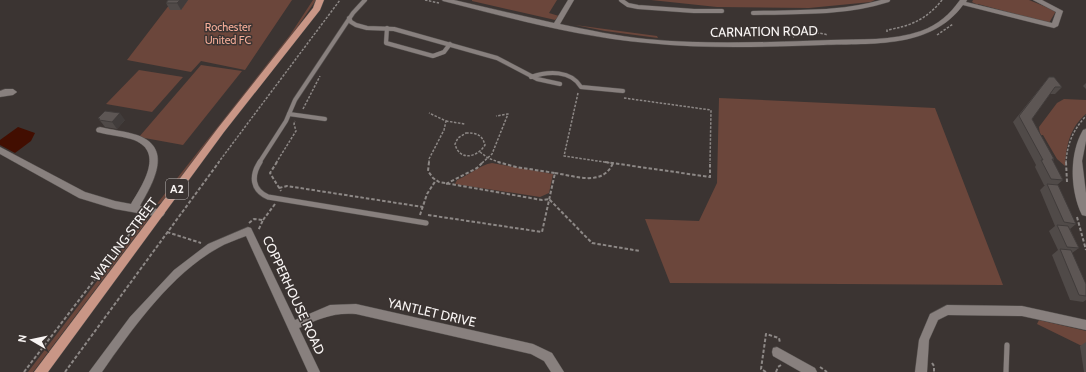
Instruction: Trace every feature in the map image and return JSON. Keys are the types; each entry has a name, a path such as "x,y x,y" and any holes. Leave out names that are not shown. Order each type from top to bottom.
{"main road":[{"name":"WATLING STREET","path":"40,372 221,130 319,4 328,0"}],"street":[{"path":"556,25 571,0"},
{"name":"CARNATION ROAD","path":"444,2 468,2 556,25 602,35 684,44 723,45 892,40 915,36 931,31 946,21 963,1 1054,26 1060,11 1036,0"},
{"path":"0,94 5,92 13,92"},
{"path":"100,130 136,138 147,145 152,151 156,162 151,176 134,208"},
{"path":"1086,132 1080,148 1077,164 1078,186 1086,212"},
{"path":"0,150 77,193 111,204 160,213"},
{"path":"96,372 124,331 151,299 179,271 211,247 246,228"},
{"name":"COPPERHOUSE ROAD","path":"246,228 314,372"},
{"name":"YANTLET DRIVE","path":"293,326 327,310 342,308 356,309 533,349 550,359 558,372"},
{"path":"921,372 924,340 934,317 947,310 1022,310 1086,325"},
{"path":"777,352 811,372"}],"lane":[{"path":"365,0 349,18 295,100 289,114 258,165 253,177 255,186 260,193 266,197 426,223"},
{"path":"621,0 628,5 638,7 694,11 722,11"},
{"path":"753,13 850,9 872,6 888,0"},
{"path":"349,18 351,22 356,25 367,28 387,28 501,59 531,77 546,82 560,84"},
{"path":"387,28 386,43 433,56 444,52 450,44"},
{"path":"531,77 540,74 569,75 576,79 580,86 623,91"},
{"path":"289,114 299,114 325,119"},
{"path":"1006,372 1007,346"}],"path":[{"path":"65,372 167,231 340,0"},
{"path":"425,0 444,2"},
{"path":"884,33 887,32 887,30 902,28 924,19 933,12 942,0"},
{"path":"931,37 947,29 955,22"},
{"path":"887,32 890,36"},
{"path":"788,40 796,34 822,33 830,35 817,37"},
{"path":"792,38 801,37"},
{"path":"259,234 258,229 281,193 280,188 270,173 296,131 294,124 320,79 320,73"},
{"path":"580,86 564,155 673,173 710,176 711,110 620,98"},
{"path":"578,92 585,93"},
{"path":"429,112 446,121 454,121 465,124"},
{"path":"446,184 470,173 488,159 493,152 508,114 496,116"},
{"path":"446,121 444,130 428,162 429,173 436,180 446,184 542,200 549,199"},
{"path":"466,133 480,135 486,145 480,152 472,156 461,154 455,149 455,141 466,133"},
{"path":"480,152 488,159 511,166 592,178 599,178 608,173 613,163"},
{"path":"421,214 541,232 555,173"},
{"path":"418,222 427,194 436,180"},
{"path":"280,188 287,186 423,207"},
{"path":"549,199 591,242 640,251"},
{"path":"246,228 254,219 263,220"},
{"path":"167,231 211,247"},
{"path":"930,359 934,366 934,372"}],"green space":[{"name":"Rochester United FC","path":"173,0 292,0 245,70 201,61 191,72 127,60"},
{"path":"313,0 316,0 290,38 161,203 156,205 290,35"},
{"path":"472,0 557,0 549,13 559,16 555,20"},
{"path":"651,0 875,0 871,2 809,8 717,7"},
{"path":"973,0 1029,0 1056,11 1049,23 978,5 972,2"},
{"path":"575,25 657,36 658,38 605,31"},
{"path":"201,65 242,71 183,145 139,137"},
{"path":"139,70 183,77 152,112 106,104"},
{"path":"719,98 935,108 1003,285 670,283 645,219 699,221 717,183"},
{"path":"1064,99 1086,100 1086,114 1076,125 1070,137 1066,151 1065,166 1057,159 1043,135 1040,135 1039,127 1057,103"},
{"path":"492,163 553,174 549,193 540,197 455,184 457,180 483,166"},
{"path":"146,217 148,217 147,221 33,372 28,372"},
{"path":"1039,320 1086,331 1086,348 1037,324"}],"shaded area":[{"path":"18,127 35,133 31,141 15,153 0,145 0,140"}],"building":[{"path":"168,0 180,0 177,3 166,3"},
{"path":"1049,77 1054,77 1062,87 1055,87 1032,119 1054,159 1052,159 1063,180 1051,179 1041,160 1043,160 1019,116"},
{"path":"105,111 120,113 112,122 99,120 100,119 98,118"},
{"path":"1047,184 1058,185 1076,224 1064,222"},
{"path":"1057,225 1068,226 1079,248 1067,247"},
{"path":"1060,249 1071,250 1086,284 1086,296 1079,295"}]}
